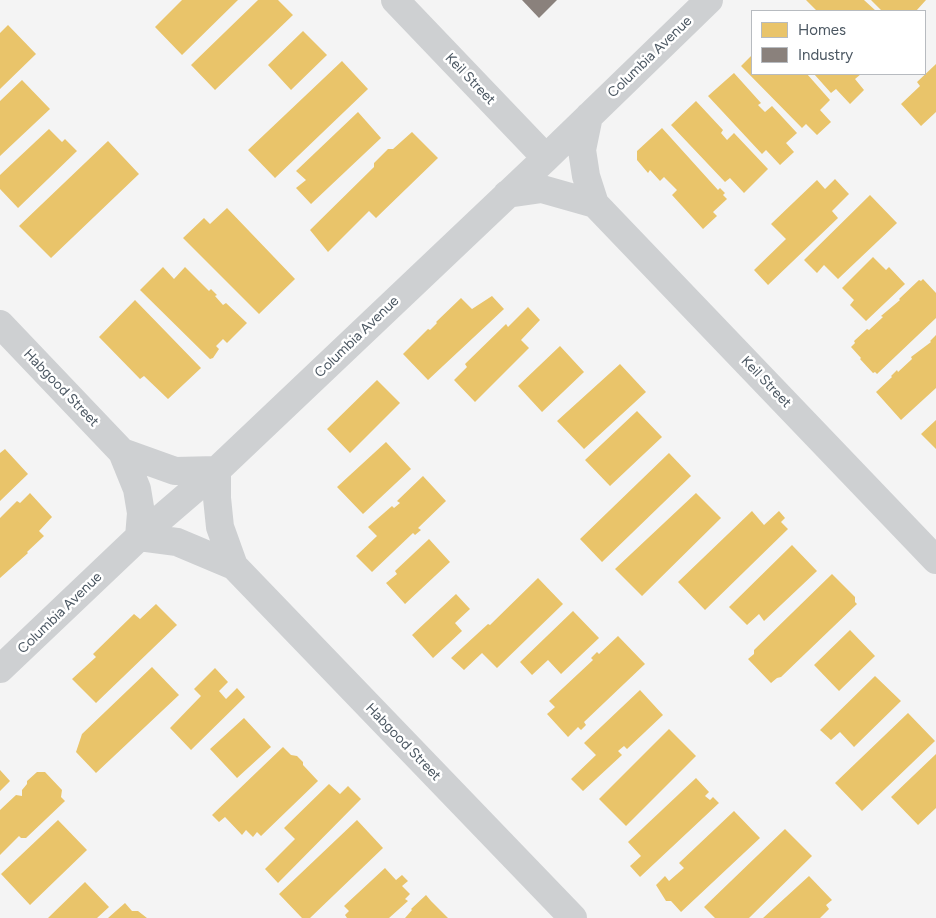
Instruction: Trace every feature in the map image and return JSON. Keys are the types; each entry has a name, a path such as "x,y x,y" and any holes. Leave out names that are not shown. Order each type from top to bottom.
{"street":[{"name":"Keil Street","path":"395,0 546,158"},
{"name":"Columbia Avenue","path":"0,670 139,537 217,470 546,158 709,0"},
{"name":"Keil Street","path":"589,116 582,150 586,176 595,204 936,560"},
{"path":"507,194 542,189 595,204"},
{"name":"Habgood Street","path":"0,324 122,452 137,489 141,513 139,537 177,542 234,566 573,918"},
{"name":"Habgood Street","path":"122,452 175,471 217,470 216,498 220,527 234,566"}],"building: Homes":[{"path":"182,0 238,0 182,55 155,27"},
{"path":"258,0 278,0 293,15 215,90 191,65"},
{"path":"806,0 864,0 875,10 816,10"},
{"path":"871,0 926,0 917,10 881,10"},
{"path":"8,25 36,54 0,89 0,33"},
{"path":"303,31 327,55 291,90 268,65"},
{"path":"751,56 751,75 808,75 830,100 820,110 831,122 817,135 806,124 802,128 741,66"},
{"path":"342,61 368,89 275,178 248,150"},
{"path":"936,64 936,112 921,126 901,104 920,86 917,82"},
{"path":"734,73 761,103 758,105 765,112 772,106 797,133 786,143 794,152 780,165 766,150 762,154 708,96"},
{"path":"815,75 860,75 855,79 864,90 850,104 836,89 831,93"},
{"path":"22,80 50,109 0,156 0,101"},
{"path":"696,101 723,130 721,133 727,140 734,133 768,169 744,193 730,178 725,182 671,125"},
{"path":"358,112 381,138 311,204 296,188 306,180 296,171"},
{"path":"662,128 718,190 720,188 725,193 723,195 727,199 713,212 717,216 703,229 672,195 677,190 664,177 660,181 650,170 648,173 637,160 637,151"},
{"path":"49,129 62,142 65,139 77,151 18,208 0,189 0,175"},
{"path":"412,132 438,158 376,218 369,211 328,252 310,230 374,167 374,163 388,149 393,149"},
{"path":"108,141 139,174 51,258 19,226"},
{"path":"835,179 849,194 832,211 838,218 768,285 754,270 786,239 771,224 817,180 825,189"},
{"path":"870,195 897,223 838,279 824,265 817,273 804,260"},
{"path":"227,208 295,279 259,314 183,238 204,218 210,224"},
{"path":"873,257 886,270 889,267 905,284 866,321 850,305 854,300 842,288"},
{"path":"163,267 174,279 185,267 209,291 211,289 217,295 215,296 223,305 226,303 247,323 227,343 223,339 216,346 219,349 213,358 210,359 140,290"},
{"path":"923,279 936,293 936,318 877,374 873,373 851,347 855,343 854,341 883,317 881,316 919,280"},
{"path":"492,296 504,309 428,380 403,354 461,298 472,309"},
{"path":"135,300 201,368 168,399 144,376 140,379 99,337"},
{"path":"528,307 540,320 521,340 529,348 475,402 454,380 467,367 465,364 506,324 508,327"},
{"path":"936,335 936,388 901,420 876,392 897,370 898,372 912,359 911,357 931,342"},
{"path":"560,346 584,372 542,412 518,386"},
{"path":"620,364 646,392 584,449 557,421"},
{"path":"377,380 400,403 350,453 327,429"},
{"path":"637,411 662,437 610,486 585,460"},
{"path":"936,420 936,449 921,434"},
{"path":"386,442 411,469 363,514 337,487"},
{"path":"5,449 28,474 0,501 0,453"},
{"path":"669,453 691,476 602,562 580,539"},
{"path":"423,476 446,501 418,528 421,530 415,535 413,533 372,572 356,556 377,536 368,527 392,506 394,508 400,503 397,501"},
{"path":"30,493 52,517 39,531 44,536 0,578 0,518 17,501 20,503"},
{"path":"696,493 721,518 642,596 615,569"},
{"path":"752,511 764,525 779,511 785,518 781,522 788,529 705,610 678,582"},
{"path":"429,539 450,562 405,604 386,583 397,574 395,571"},
{"path":"792,545 817,571 764,621 759,614 747,625 729,607"},
{"path":"832,574 855,597 857,604 781,677 771,683 748,659 754,654 754,650"},
{"path":"538,578 563,604 497,668 482,653 464,670 451,658 488,624 490,625"},
{"path":"456,594 470,609 455,623 462,631 433,658 412,635"},
{"path":"156,604 177,625 96,703 72,679 96,657 93,654 134,614 140,619"},
{"path":"573,611 599,638 561,674 548,660 532,675 520,662"},
{"path":"850,630 875,656 839,691 814,665"},
{"path":"618,636 645,664 584,722 586,725 581,730 578,727 568,737 547,714 555,707 549,701 593,660 591,658 597,652 599,654"},
{"path":"152,667 179,695 96,773 76,752 82,734"},
{"path":"215,668 228,682 219,691 226,699 237,688 245,697 191,750 170,728 201,696 194,689"},
{"path":"875,676 901,701 854,747 840,732 831,740 820,730"},
{"path":"640,690 663,715 627,749 624,746 618,751 622,755 583,791 571,779 596,755 584,743"},
{"path":"908,713 935,741 862,811 835,783"},
{"path":"244,718 271,747 237,778 210,749"},
{"path":"669,729 696,756 626,826 599,799"},
{"path":"283,747 291,755 297,756 318,781 261,836 257,832 253,837 246,830 242,835 225,817 219,822 212,815"},
{"path":"936,754 936,808 918,825 891,797"},
{"path":"0,770 10,781 0,791"},
{"path":"37,772 45,772 62,790 61,797 65,801 26,838 19,836 0,855 0,810 16,795 22,796 22,790 27,781"},
{"path":"696,778 709,792 705,796 710,800 713,797 719,803 640,877 630,866 641,856 628,842"},
{"path":"329,784 340,794 348,786 361,799 278,883 265,869 295,839 284,828"},
{"path":"734,811 760,838 681,912 671,901 666,901 656,885 665,876 669,881 684,868 679,863"},
{"path":"58,820 87,850 30,905 1,874"},
{"path":"357,820 383,848 310,918 302,918 279,894"},
{"path":"785,829 812,856 749,918 715,918 704,907"},
{"path":"385,868 396,880 402,875 408,881 402,886 410,894 405,899 408,901 389,918 347,918 345,915 349,911 344,906"},
{"path":"809,876 832,900 826,905 829,909 820,918 763,918"},
{"path":"85,882 109,907 97,918 48,918"},
{"path":"426,895 448,918 405,918 411,909"},
{"path":"125,903 132,911 138,911 147,918 108,918"}],"building: Industry":[{"path":"522,0 557,0 539,18"}]}
